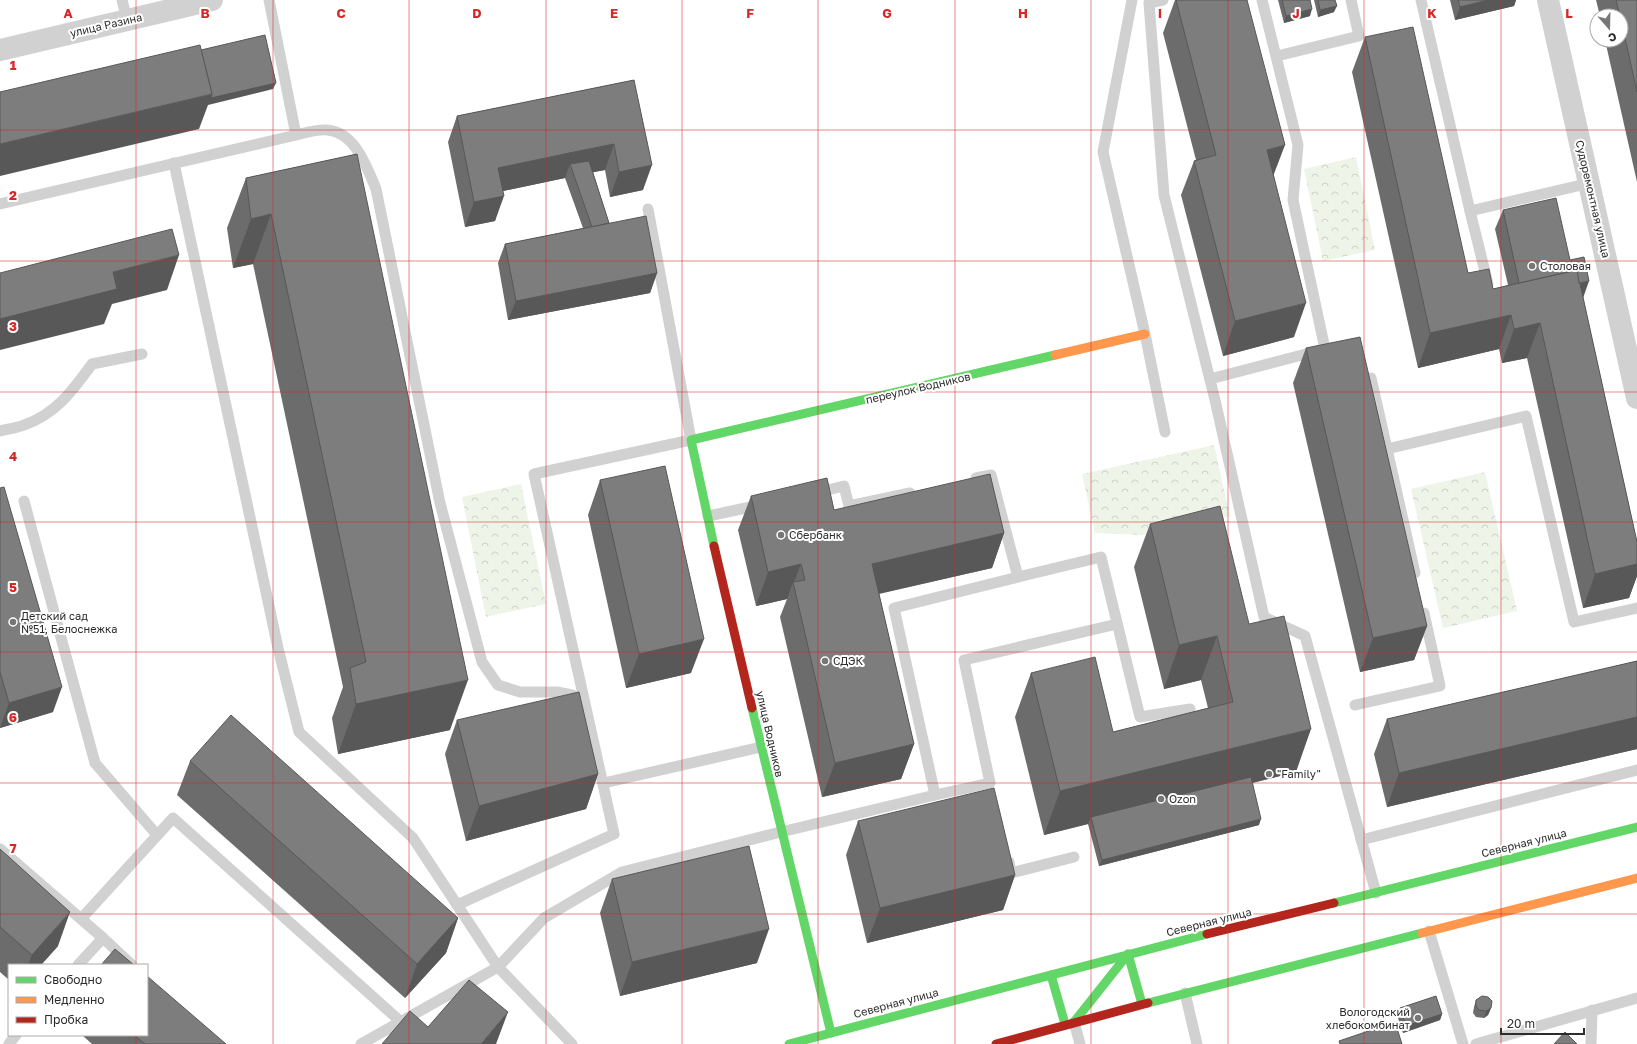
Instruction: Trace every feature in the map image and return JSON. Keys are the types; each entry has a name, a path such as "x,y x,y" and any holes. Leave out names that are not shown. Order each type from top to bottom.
{"street":[{"name":"улица Разина","path":"0,50 125,10 212,0"},
{"name":"Судоремонтная улица","path":"1548,0 1590,182 1630,332 1637,398"},
{"name":"переулок Водников","path":"691,440 1145,334"},
{"name":"улица Водников","path":"691,440 781,832 831,1033"},
{"name":"Северная улица","path":"789,1044 1128,954 1637,827"},
{"path":"996,1044 1184,993 1637,878"},
{"path":"1128,954 1142,1004"},
{"path":"1069,1023 1128,954"},
{"path":"1051,975 1069,1023"}],"lane":[{"path":"269,0 296,135"},
{"path":"1132,0 1102,152 1145,334 1165,432"},
{"path":"1135,0 1149,3 1163,0"},
{"path":"1210,379 1325,349 1293,200 1298,145 1262,0"},
{"path":"1277,56 1359,36 1351,0"},
{"path":"1421,0 1490,292"},
{"path":"1149,3 1164,195 1210,379 1264,618 1304,636 1376,893"},
{"path":"0,204 296,135 327,130 338,133 357,148 376,189 440,503 482,662 498,685 520,692 557,692 572,695 585,703"},
{"path":"174,163 278,648 299,732 413,838 498,967 572,1044"},
{"path":"1470,211 1590,182"},
{"path":"458,905 614,834 604,783 534,474 691,440 648,209"},
{"path":"0,431 24,425 47,414 67,398 92,364 142,354"},
{"path":"1371,378 1418,587"},
{"path":"1387,449 1526,416 1574,622 1637,608"},
{"path":"969,480 992,475 1018,577"},
{"path":"806,495 844,486 849,506 924,490"},
{"path":"24,502 95,763 157,835"},
{"path":"708,516 768,503"},
{"path":"935,795 894,608 1101,557 1140,717 1190,709"},
{"path":"1355,705 1440,686 1421,602"},
{"path":"361,1044 498,967 544,918 622,872 935,795 990,787 964,660 1117,624"},
{"path":"604,783 761,747"},
{"path":"1361,840 1637,770"},
{"path":"81,919 173,818 400,1021"},
{"path":"0,849 131,964"},
{"path":"1006,850 1011,873 1074,857"},
{"path":"1429,931 1463,1044"},
{"path":"79,964 103,938"},
{"path":"1184,993 1198,1044"},
{"path":"1476,1044 1637,998"},
{"path":"1591,1044 1592,1010"},
{"path":"1069,1023 1080,1044"},
{"path":"8,1044 15,1036"}],"green space":[{"path":"1356,157 1375,250 1323,261 1304,169"},
{"path":"1214,445 1230,516 1143,535 1095,533 1082,474"},
{"path":"1485,472 1517,611 1443,628 1411,489"},
{"path":"521,484 546,604 486,617 462,497"}],"building":[{"path":"1176,0 1247,0 1285,145 1267,150 1306,303 1235,321 1194,161 1216,155"},
{"path":"1282,0 1310,0 1312,9 1286,16"},
{"path":"1318,0 1335,0 1337,6 1320,10"},
{"path":"1458,0 1488,0 1460,7"},
{"path":"1616,0 1637,0 1637,92 1627,48 1629,48 1629,8 1618,8"},
{"path":"1413,27 1468,273 1489,269 1493,289 1577,270 1637,542 1637,564 1595,574 1540,323 1514,329 1511,315 1430,333 1365,37"},
{"path":"265,35 276,83 211,98 212,94 201,50"},
{"path":"200,45 212,94 0,144 0,92"},
{"path":"634,80 652,165 619,172 614,144 574,152 498,168 504,196 474,202 457,116"},
{"path":"357,154 468,680 356,704 350,668 366,662 271,214 251,219 246,178"},
{"path":"589,161 609,223 592,227 570,164"},
{"path":"1556,198 1570,260 1584,257 1589,281 1579,283 1577,270 1519,283 1503,210"},
{"path":"646,216 657,273 516,301 505,244"},
{"path":"172,229 179,255 113,272 117,289 0,319 0,273"},
{"path":"1360,337 1427,626 1373,638 1306,348"},
{"path":"665,466 704,639 639,654 600,480"},
{"path":"990,474 1004,533 872,564 914,744 835,763 793,582 805,580 801,564 768,572 751,496 827,478 834,510"},
{"path":"4,487 62,687 9,703 0,672 0,488"},
{"path":"1220,506 1249,624 1284,616 1311,729 1060,791 1031,673 1095,657 1113,732 1233,702 1217,636 1179,645 1150,524"},
{"path":"1637,661 1637,717 1399,773 1387,719"},
{"path":"579,692 598,774 479,806 457,720"},
{"path":"231,715 458,918 417,964 190,761"},
{"path":"1251,777 1261,819 1102,860 1091,817"},
{"path":"994,788 1015,875 880,908 858,821"},
{"path":"749,846 769,929 632,962 612,879"},
{"path":"0,849 70,912 32,955 0,927"},
{"path":"115,949 133,964 102,964"},
{"path":"148,977 226,1044 145,1044 135,1036 148,1036"},
{"path":"469,980 508,1012 481,1044 382,1044 410,1011 428,1027"},
{"name":"Вологодский хлебокомбинат","path":"1436,996 1442,1014 1406,1026 1400,1008"},
{"path":"1482,996 1488,997 1492,1001 1491,1008 1486,1011 1479,1010 1476,1006 1476,1000"},
{"path":"1395,1022 1402,1044 1340,1044 1339,1041"},
{"path":"1565,1032 1577,1044 1554,1044"}],"traffic: fast":[{"path":"714,546 691,440 1055,355"},
{"path":"752,708 831,1033"},
{"path":"1334,903 1637,827"},
{"path":"1148,1003 1422,933"},
{"path":"789,1044 1207,934"},
{"path":"1128,954 1142,1004"},
{"path":"1074,1022 1128,954"},
{"path":"1051,975 1065,1024"}],"traffic: slow":[{"path":"1055,355 1145,334"},
{"path":"1422,933 1637,878"}],"traffic: jam":[{"path":"714,546 752,708"},
{"path":"1207,934 1334,903"},
{"path":"996,1044 1148,1003"}],"place":[{"name":"Столовая","path":"1532,266"},
{"name":"Сбербанк","path":"781,535"},
{"name":"Детский сад №51, Белоснежка","path":"13,622"},
{"name":"СДЭК","path":"825,661"},
{"name":"\"Family\"","path":"1269,774"},
{"name":"Ozon","path":"1161,799"},
{"name":"Вологодский хлебокомбинат","path":"1418,1018"}]}
